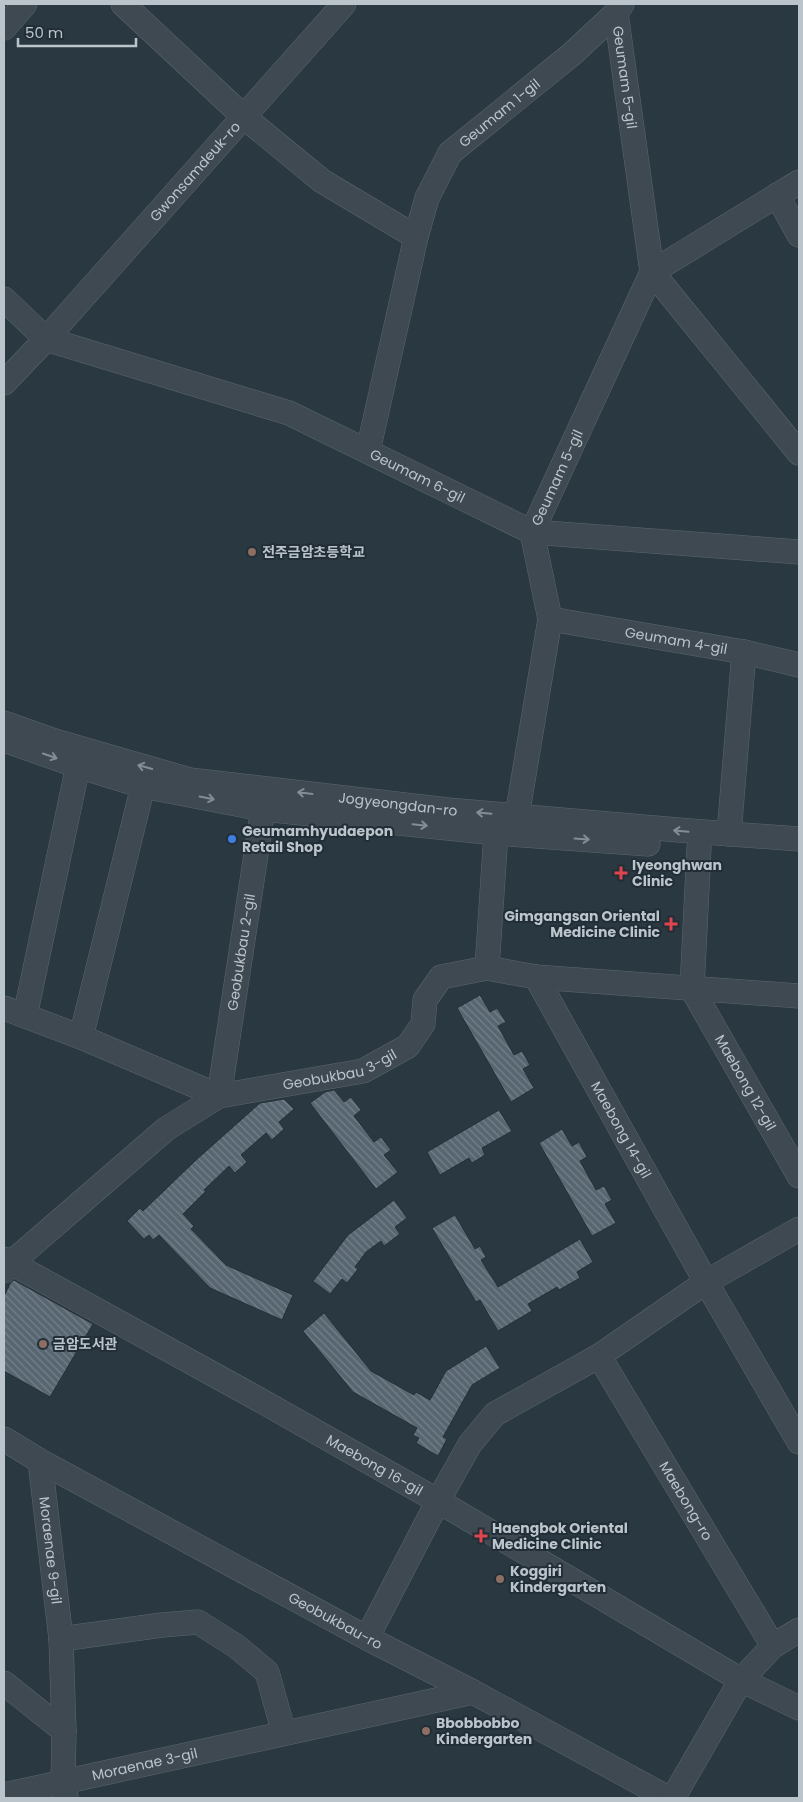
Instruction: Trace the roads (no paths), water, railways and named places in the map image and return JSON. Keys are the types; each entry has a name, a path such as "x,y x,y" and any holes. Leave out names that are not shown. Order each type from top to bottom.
{"street":[{"path":"4,28 25,4"},
{"path":"123,4 244,117 322,180 416,237"},
{"name":"Gwonsamdeuk-ro","path":"4,383 46,339 344,4"},
{"name":"Geumam 1-gil","path":"368,451 416,237 427,198 450,153 572,54 619,8"},
{"name":"Geumam 5-gil","path":"518,816 550,619 532,532 652,272 619,8"},
{"path":"799,182 652,272 799,453"},
{"path":"777,194 799,235"},
{"path":"4,299 46,339"},
{"name":"Geumam 6-gil","path":"46,339 289,413 532,532 799,552"},
{"name":"Geumam 4-gil","path":"550,619 744,652 799,665"},
{"path":"729,834 744,652"},
{"name":"Jogyeongdan-ro","path":"4,723 55,741 190,780 448,810 799,839"},
{"name":"Jogyeongdan-ro","path":"4,740 143,786 263,809 496,833 799,854"},
{"path":"78,766 14,1012 81,1037 219,1096"},
{"path":"81,1037 143,786"},
{"name":"Geobukbau 2-gil","path":"219,1096 263,809"},
{"path":"518,816 496,833 487,968 536,976 799,996"},
{"path":"692,989 699,848"},
{"name":"Geobukbau 3-gil","path":"6,1265 166,1129 219,1096 363,1071 408,1046 423,1024 425,1000 441,977 487,968"},
{"name":"Maebong 14-gil","path":"536,976 706,1282 799,1442"},
{"name":"Maebong 12-gil","path":"692,989 799,1176"},
{"path":"367,1638 438,1501 470,1444 495,1414 599,1356 706,1282 799,1229"},
{"name":"Maebong 16-gil","path":"6,1265 250,1394 438,1501 741,1680 799,1708"},
{"name":"Maebong-ro","path":"599,1356 773,1646"},
{"name":"Geobukbau-ro","path":"4,1439 40,1462 668,1798"},
{"name":"Moraenae 9-gil","path":"40,1462 61,1638 64,1790"},
{"path":"61,1638 198,1622 236,1646 267,1672 284,1733"},
{"path":"673,1798 741,1680 773,1646 799,1630"},
{"path":"4,1683 64,1732"},
{"name":"Moraenae 3-gil","path":"4,1795 64,1790 284,1733 473,1692"}],"place":[{"name":"전주금암초등학교","path":"252,552"},
{"name":"Geumamhyudaepon Retail Shop","path":"232,839"},
{"name":"Iyeonghwan Clinic","path":"621,873"},
{"name":"Gimgangsan Oriental Medicine Clinic","path":"671,924"},
{"name":"금암도서관","path":"43,1344"},
{"name":"Haengbok Oriental Medicine Clinic","path":"481,1536"},
{"name":"Koggiri Kindergarten","path":"500,1579"},
{"name":"Bbobbobbo Kindergarten","path":"426,1731"}]}
